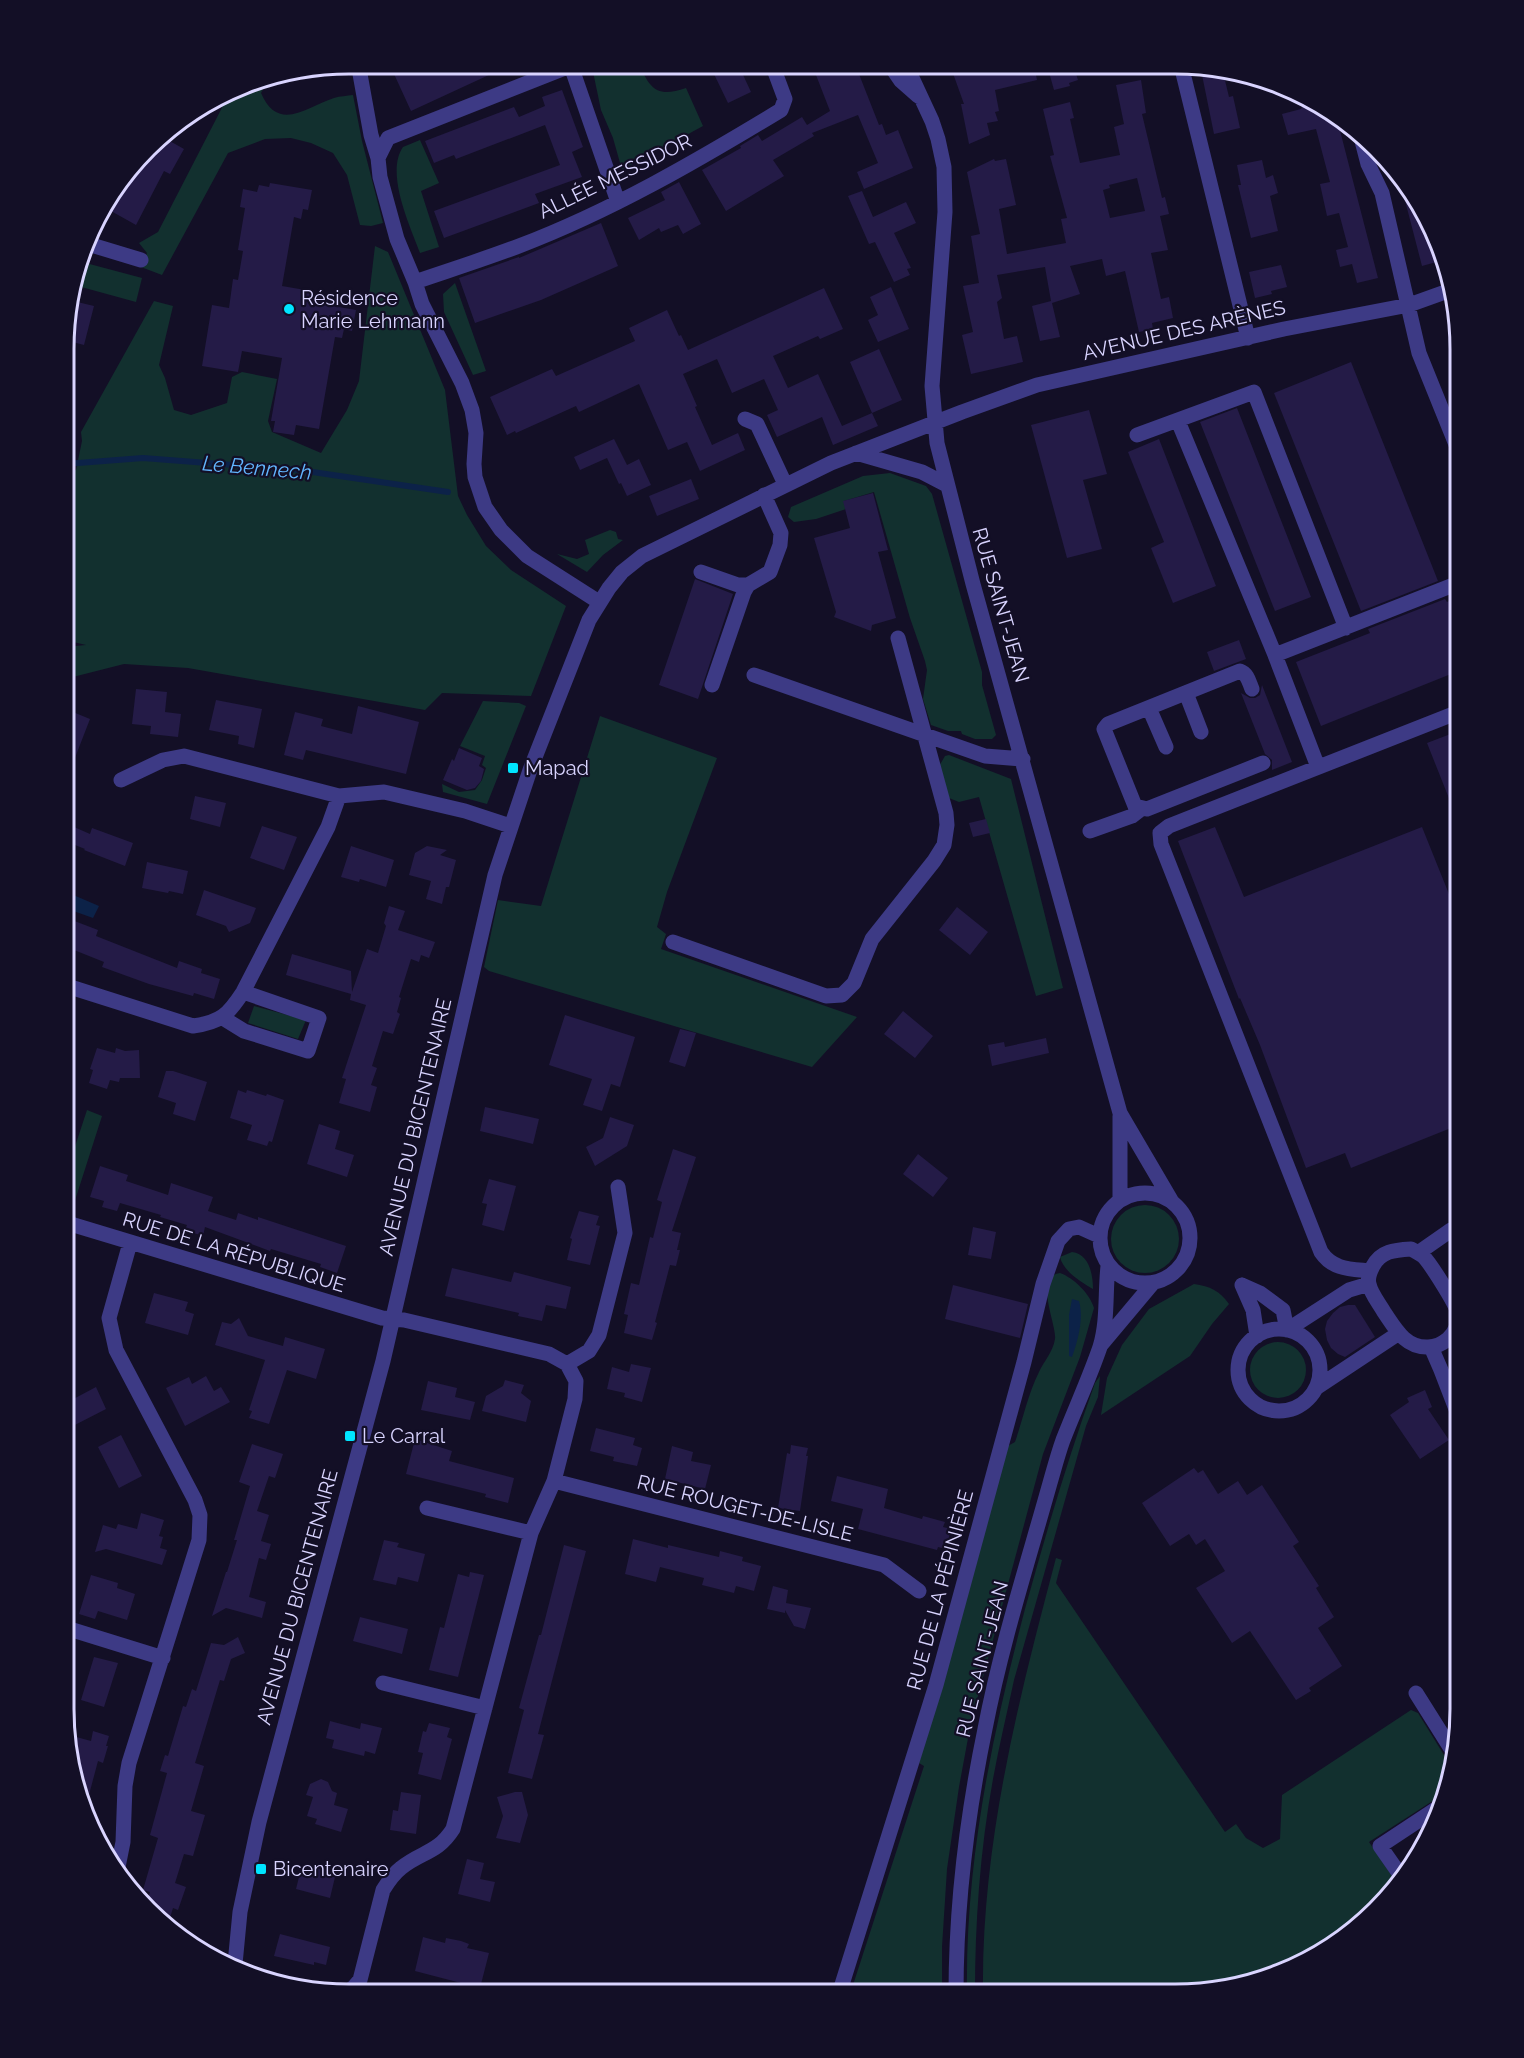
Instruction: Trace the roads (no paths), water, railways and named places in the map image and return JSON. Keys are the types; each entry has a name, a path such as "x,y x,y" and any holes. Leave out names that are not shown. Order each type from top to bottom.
{"street":[{"path":"359,74 370,135 378,158 380,177 397,239 416,282 422,304 462,383 472,410 476,433 475,477 485,507 501,530 527,556 599,602"},
{"path":"378,158 388,138 550,74"},
{"path":"576,74 618,202"},
{"name":"ALLÉE MESSIDOR","path":"416,282 520,246 618,202 713,152 781,110 785,99 776,74"},
{"name":"RUE SAINT-JEAN","path":"896,74 922,100"},
{"name":"RUE SAINT-JEAN","path":"910,74 938,139 945,182 945,212 932,386 934,423 947,485 1120,1113 1170,1200"},
{"path":"1183,74 1248,338"},
{"path":"1364,148 1368,164 1382,193 1419,353 1450,430"},
{"path":"93,246 141,260"},
{"name":"AVENUE DES ARÈNES","path":"934,423 1037,385 1346,316 1409,305 1444,292"},
{"path":"1137,435 1254,392 1346,628"},
{"path":"746,419 757,423 785,484"},
{"path":"1178,421 1275,655 1318,767"},
{"name":"AVENUE DU BICENTENAIRE","path":"235,1960 240,1911 259,1822 393,1319 483,924 510,826 580,644 599,602 622,572 642,556 785,484 934,423"},
{"path":"856,453 916,470 947,485"},
{"path":"712,686 744,592 748,585 770,572 780,545 781,533 764,495"},
{"path":"700,572 738,585 748,585"},
{"path":"1275,655 1450,586"},
{"path":"673,942 826,996 842,995 854,983 872,939 944,845 947,825 946,813 898,638"},
{"path":"1252,689 1247,677 1240,671 1108,724 1104,729 1135,806 1141,809 1147,809 1263,763"},
{"path":"754,675 985,756 1023,759"},
{"path":"1186,693 1201,732"},
{"path":"1149,708 1166,747"},
{"path":"1369,1278 1336,1266 1327,1261 1321,1252 1161,844 1160,833 1169,826 1450,715"},
{"path":"121,780 163,760 184,756 339,796 384,792 465,811 510,826"},
{"path":"74,988 193,1026 223,1018 243,992 328,827 339,796"},
{"path":"1090,831 1132,816 1141,809"},
{"path":"223,1018 244,1031 308,1051 319,1018 243,992"},
{"name":"RUE SAINT-JEAN","path":"1120,1113 1120,1200"},
{"path":"357,1984 360,1980 383,1890 402,1867 433,1851 446,1840 453,1829 531,1533 554,1481 575,1399 576,1381 567,1364 589,1351 599,1335 624,1233 618,1187"},
{"path":"1137,1193 1154,1193 1170,1200 1187,1219 1190,1231 1191,1244 1182,1266 1164,1280 1140,1284 1128,1281 1108,1266 1101,1252 1099,1236 1102,1222 1109,1209 1120,1200 1137,1193"},
{"name":"RUE DE LA RÉPUBLIQUE","path":"74,1225 373,1315 549,1354 567,1364"},
{"name":"RUE DE LA PÉPINIÈRE","path":"842,1984 936,1686 1015,1397 1043,1284 1059,1240 1069,1229 1079,1227 1099,1236"},
{"path":"1418,1253 1450,1231"},
{"path":"119,1861 123,1842 125,1786 129,1763 199,1540 200,1515 195,1500 116,1350 111,1332 109,1318 130,1243"},
{"path":"1287,1330 1369,1278 1378,1257 1392,1250 1411,1249 1423,1256 1450,1296"},
{"name":"RUE SAINT-JEAN","path":"956,1984 963,1860 972,1794 985,1727 1014,1611 1062,1443 1100,1345 1107,1306 1108,1266"},
{"path":"1369,1278 1373,1295 1399,1333 1408,1342 1419,1347 1431,1347 1442,1344 1450,1338"},
{"name":"RUE SAINT-JEAN","path":"1100,1345 1153,1283"},
{"path":"1257,1336 1253,1310 1242,1285 1260,1293 1283,1310 1287,1330"},
{"path":"1316,1388 1320,1378 1320,1367 1314,1347 1298,1333 1287,1330 1266,1331 1249,1343 1243,1352 1239,1372 1245,1392 1261,1406 1282,1411 1302,1404 1316,1388 1399,1333"},
{"path":"1431,1347 1450,1394"},
{"name":"RUE ROUGET-DE-LISLE","path":"554,1481 884,1565 919,1591"},
{"path":"428,1508 531,1533"},
{"path":"74,1630 163,1658"},
{"path":"384,1683 485,1708"},
{"path":"1416,1693 1448,1744"},
{"path":"1397,1872 1380,1846 1431,1813"}],"water":[{"path":"74,895 99,906 93,918 74,911"},
{"path":"1072,1299 1079,1301 1081,1322 1072,1357 1069,1356 1069,1315"}],"waterway":[{"name":"Le Bennech","path":"74,463 143,458 299,470 448,492"}],"place":[{"name":"Résidence Marie Lehmann","path":"289,309"},
{"name":"Mapad","path":"513,768"},
{"name":"Le Carral","path":"350,1436"},
{"name":"Bicentenaire","path":"261,1869"}]}
